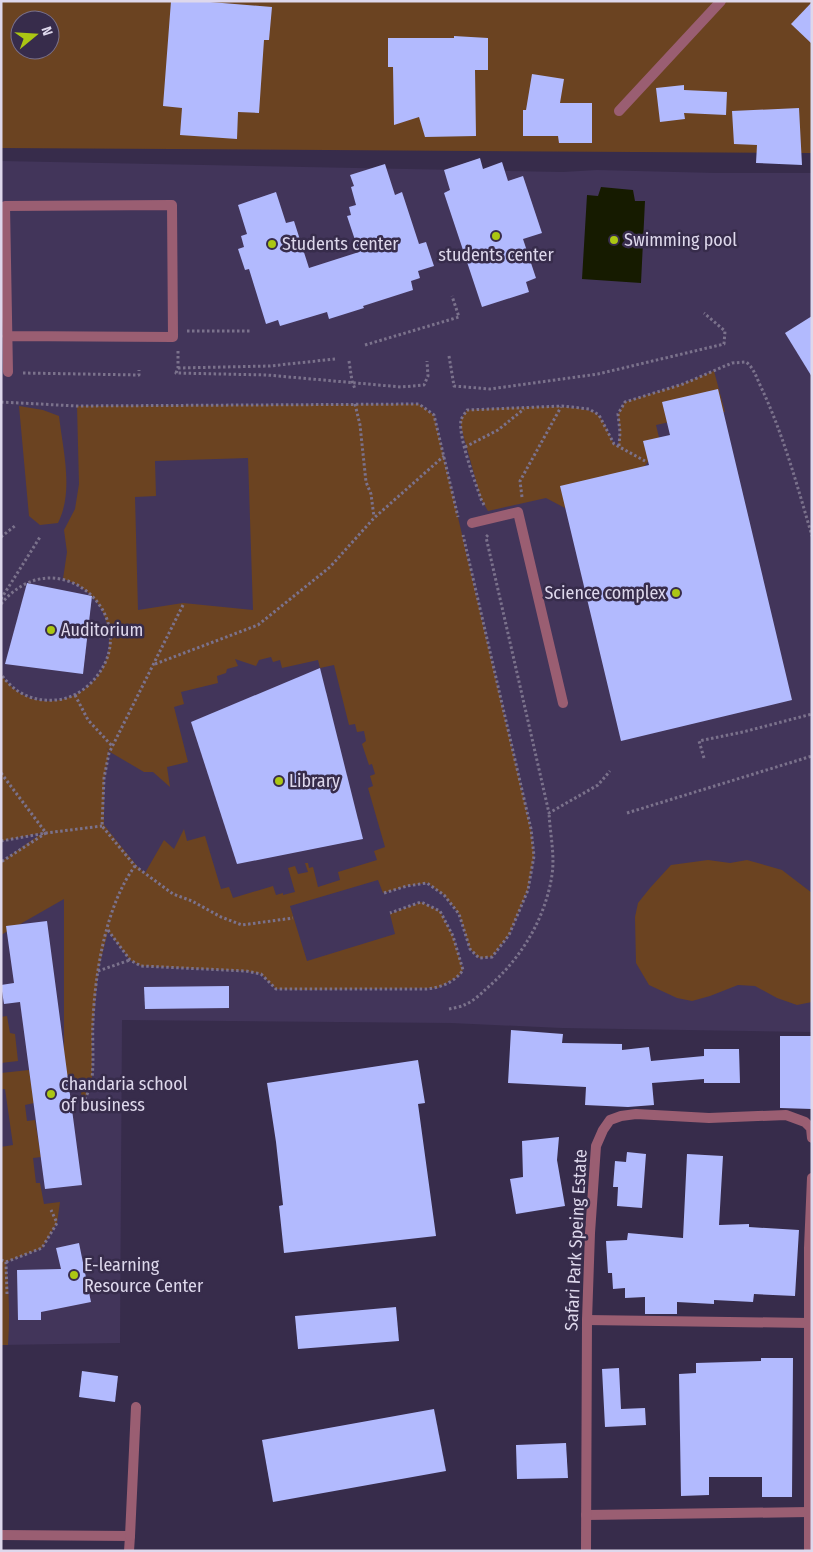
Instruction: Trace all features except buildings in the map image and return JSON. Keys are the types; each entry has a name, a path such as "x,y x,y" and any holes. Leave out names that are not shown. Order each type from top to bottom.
{"street":[{"path":"619,111 721,1"},
{"path":"6,336 173,337 172,205 5,206 6,336 8,372"},
{"path":"472,523 518,512 563,703"},
{"name":"Safari Park Speing Estate","path":"586,1551 587,1320 590,1233 596,1146 603,1130 610,1120 636,1114 709,1118 786,1115 805,1122 811,1128 812,1138"},
{"path":"809,1551 808,1248 812,1178"},
{"path":"587,1320 809,1323"},
{"path":"129,1551 136,1407"},
{"path":"586,1516 809,1512"},
{"path":"1,1535 130,1536"}],"path":[{"path":"365,346 459,317 452,296"},
{"path":"449,356 454,386 490,389 598,374 724,344 725,331 704,313"},
{"path":"179,331 252,331"},
{"path":"178,349 178,368 176,373 267,375 352,381 401,387 424,385 428,376 428,361"},
{"path":"178,368 270,366 335,359"},
{"path":"349,361 355,389"},
{"path":"618,446 620,432 618,414 625,402 682,384 732,364 746,362 751,366 765,394 785,446 812,536"},
{"path":"8,372 139,375 139,370"},
{"path":"1,402 76,406 419,404 434,415 460,523"},
{"path":"356,404 366,482 371,494 374,518"},
{"path":"518,512 522,503 520,481 562,406"},
{"path":"492,518 481,499 465,447 461,419 467,410 562,406 588,409 599,415 614,444 645,461"},
{"path":"465,447 498,430 525,408"},
{"path":"155,664 258,625 330,567 374,518 444,456"},
{"path":"1,537 16,525"},
{"path":"384,893 407,886 427,883 444,895 459,914 470,949 479,958 492,956 509,935 528,890 534,856 531,829 462,532"},
{"path":"449,1009 465,1005 500,978 520,954 536,925 548,896 552,872 549,813 486,536 492,532"},
{"path":"1,599 40,537"},
{"path":"1,604 9,594 33,580 54,577 70,581 87,592 100,605 109,627 110,646 105,666 93,682 76,696 40,701 21,694 1,674"},
{"path":"183,605 109,753 104,778 102,826 136,866 173,894 242,925 293,918"},
{"path":"76,696 88,720 113,746"},
{"path":"704,758 699,741 812,714"},
{"path":"627,813 812,756"},
{"path":"549,813 598,785 610,771"},
{"path":"1,774 46,832"},
{"path":"1,841 46,832 102,826"},
{"path":"1,862 46,832"},
{"path":"83,1104 92,1079 94,1008 98,971 114,906 120,891 136,866"},
{"path":"108,930 130,960 141,966 246,971 261,974 276,989 426,989 438,988 459,976 463,970 453,936 440,911 421,902 390,913"},
{"path":"98,971 130,960"},
{"path":"1,1260 6,1262 42,1248 57,1223 51,1210"},
{"path":"6,1262 7,1294"}],"shaded area":[{"path":"1,1 812,1 812,153 1,148"},
{"path":"1,161 563,172 597,170 812,173 812,1032 562,1028 451,1023 122,1020 120,1343 1,1345"},
{"name":"Swimming pool","path":"601,187 633,190 635,201 645,201 641,283 582,279 587,195 598,196"},
{"path":"714,371 725,412 715,412 656,425 662,450 647,462 640,477 637,490 565,508 546,498 488,511 481,499 461,427 461,419 467,410 555,407 587,410 600,417 614,444 618,446 620,432 618,414 625,402 682,384"},
{"path":"419,404 434,415 531,829 534,856 528,890 509,935 492,957 479,958 470,949 459,914 444,895 427,883 407,886 383,893 378,880 290,906 307,961 395,934 390,914 421,902 440,911 453,936 463,970 459,976 438,988 276,989 261,974 246,971 141,966 130,960 108,931 98,971 92,1036 92,1079 83,1104 80,1087 68,1089 64,1054 64,899 1,935 1,862 42,833 1,841 1,674 18,692 37,700 58,700 78,694 94,681 105,663 109,640 104,615 97,602 88,592 76,584 63,579 67,552 64,530 75,509 79,484 77,406","holes":["248,458 253,610 183,603 138,610 135,497 156,496 155,461","271,657 273,662 280,660 282,668 318,660 320,668 334,665 349,725 355,724 357,732 364,731 366,741 362,744 369,765 372,764 375,774 370,776 373,786 368,788 385,847 374,851 377,860 338,872 340,880 318,887 313,867 309,868 308,863 305,863 308,872 298,874 295,866 288,868 295,892 276,895 273,886 233,898 229,887 221,889 205,836 187,841 184,829 174,849 164,840 145,873 137,866 104,825 104,780 109,752 106,747 110,752 144,772 153,772 170,787 167,767 188,762 174,707 184,704 181,692 218,683 217,676 226,673 227,669 238,666 235,659 256,666 259,660"]},
{"path":"19,406 43,410 59,416 65,457 66,484 63,511 58,523 40,525 29,516"},
{"path":"708,860 730,863 747,860 782,870 812,893 812,1002 797,1005 777,998 755,986 738,985 692,1001 677,998 649,985 636,963 635,917 638,903 671,865"},
{"path":"7,1016 10,1033 15,1034 18,1061 1,1063 1,1017"},
{"path":"29,1070 34,1103 25,1105 27,1121 35,1120 41,1157 33,1158 36,1183 40,1183 44,1204 60,1202 57,1223 42,1248 6,1262 9,1304 8,1345 1,1345 1,1147 13,1145 5,1089 1,1089 1,1073"}],"place":[{"name":"students center","path":"496,236"},
{"name":"Swimming pool","path":"614,240"},
{"name":"Students center","path":"272,244"},
{"name":"Science complex","path":"676,593"},
{"name":"Auditorium","path":"51,630"},
{"name":"Library","path":"279,781"},
{"name":"chandaria school of business","path":"51,1094"},
{"name":"E-learning Resource Center","path":"74,1275"}]}
